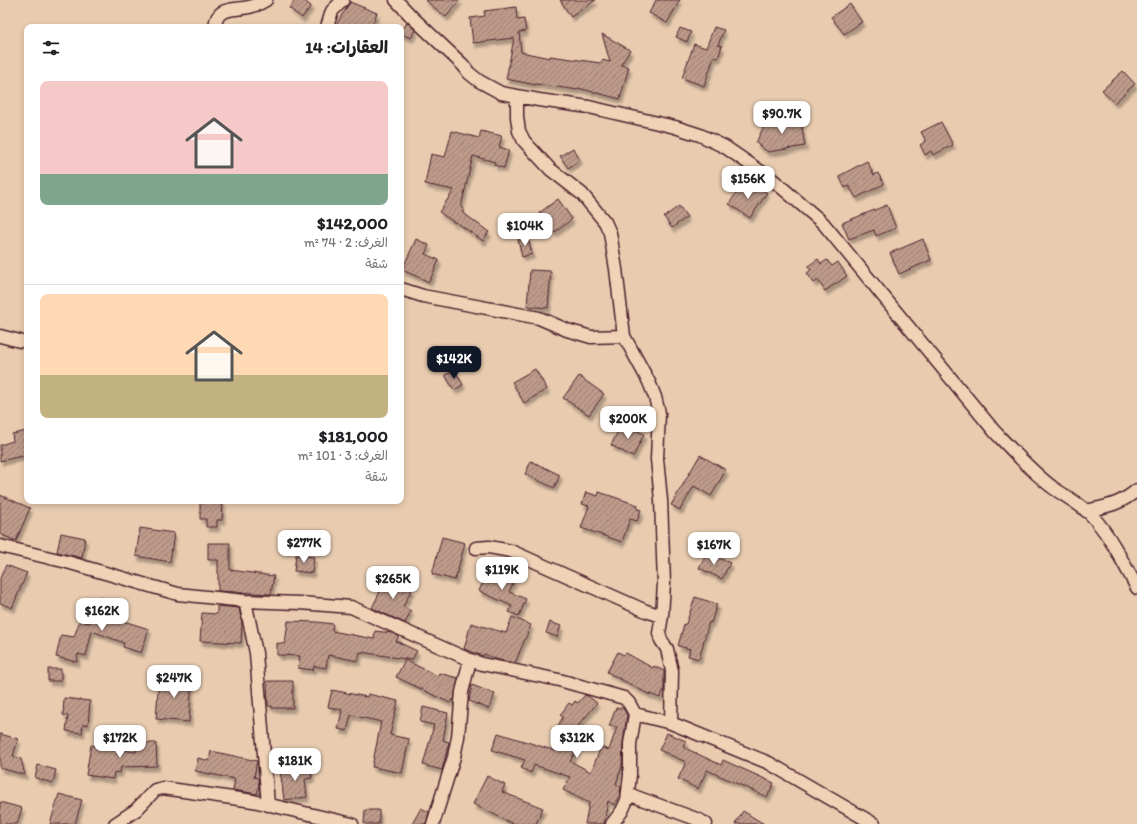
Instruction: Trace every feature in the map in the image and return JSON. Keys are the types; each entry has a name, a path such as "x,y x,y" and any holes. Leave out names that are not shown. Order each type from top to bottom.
{"street":[{"path":"215,24 218,8 222,3 227,1 256,5 266,0"},
{"path":"328,24 332,11 342,0"},
{"path":"396,0 463,65 469,73 479,81 501,93 589,107 675,127 700,135 725,147 774,180 823,223 995,432 1020,458 1052,486 1094,517 1119,554 1137,588"},
{"path":"517,96 519,131 524,141 550,169 582,194 605,222 610,233 624,336 649,382 659,413 657,459 661,500 664,583 662,616 659,633 661,640 667,648 672,671 671,723"},
{"path":"404,290 422,296 539,318 567,330 591,337 624,336"},
{"path":"0,336 20,341"},
{"path":"1086,511 1116,504 1137,490"},
{"path":"0,546 67,562 178,594 245,601 351,607 470,660 482,664 559,680 624,698 629,703 635,714 630,744 630,775 627,800 622,811 612,824"},
{"path":"476,548 489,547 510,551 646,611 662,616"},
{"path":"245,601 256,653 268,805"},
{"path":"434,824 454,757 458,737 462,692 470,660"},
{"path":"635,714 671,723 769,763 874,824"},
{"path":"115,824 136,810 155,790 163,788 252,801 352,824"},
{"path":"628,794 699,820 706,824"}],"building":[{"path":"295,0 303,0 311,6 302,18 289,8"},
{"path":"425,0 460,0 446,17"},
{"path":"560,0 596,0 571,17"},
{"path":"656,0 680,0 667,23 649,13"},
{"path":"350,2 377,13 372,24 337,24"},
{"path":"850,4 862,22 844,34 831,17"},
{"path":"516,7 517,20 524,19 526,31 519,32 521,52 550,58 550,56 601,63 602,60 610,62 602,34 630,50 621,65 629,67 620,99 578,88 578,90 536,85 506,79 514,38 473,43 470,18 485,16 484,11"},
{"path":"407,22 415,30 411,38 404,35 404,28"},
{"path":"714,27 724,30 718,45 722,46 718,58 714,57 704,86 682,78 694,44 706,48"},
{"path":"680,28 691,32 687,42 676,37"},
{"path":"1123,71 1135,84 1114,103 1102,90"},
{"path":"800,116 805,146 768,152 756,143 766,121"},
{"path":"941,122 953,145 933,155 931,151 925,155 920,145 926,141 921,132"},
{"path":"452,131 479,138 481,131 502,136 499,147 509,150 504,168 494,165 495,162 473,156 461,207 464,210 462,212 489,232 483,241 439,212 454,190 425,184 431,154 445,157"},
{"path":"573,148 580,160 568,168 560,156"},
{"path":"867,161 874,175 878,173 884,184 856,198 849,186 845,188 839,176"},
{"path":"754,184 767,193 750,218 729,204 741,186 749,191"},
{"path":"558,199 572,219 554,233 539,213"},
{"path":"887,205 896,228 876,236 874,230 849,239 842,223"},
{"path":"679,206 687,217 672,228 664,217"},
{"path":"528,238 532,254 522,257 518,240"},
{"path":"416,239 429,245 425,254 439,260 429,282 404,271 404,266"},
{"path":"923,239 931,260 899,274 890,253"},
{"path":"818,259 821,264 827,260 832,266 838,262 847,276 825,291 818,280 814,283 807,273 811,270 808,266"},
{"path":"530,270 551,271 548,308 527,306"},
{"path":"535,369 547,389 524,403 512,382"},
{"path":"455,370 463,385 454,390 445,375"},
{"path":"579,376 604,394 589,415 563,398"},
{"path":"622,423 644,434 633,457 611,445"},
{"path":"24,432 24,456 0,461 0,445 13,441 12,434"},
{"path":"700,455 726,470 711,496 694,486 680,510 671,505"},
{"path":"531,461 560,475 554,488 525,474"},
{"path":"586,492 598,496 599,492 638,505 637,509 641,510 637,521 630,519 622,542 581,528 589,506 582,504"},
{"path":"0,495 30,508 16,541 0,534"},
{"path":"200,504 223,504 222,520 217,520 217,527 206,527 206,519 200,519"},
{"path":"140,528 174,533 170,562 136,556"},
{"path":"61,533 85,538 82,558 57,552"},
{"path":"442,537 465,543 455,580 432,574"},
{"path":"208,543 230,543 230,570 274,576 271,594 218,591 218,560 208,560"},
{"path":"707,552 730,563 722,579 699,568"},
{"path":"296,555 314,557 312,573 294,571"},
{"path":"6,565 27,573 12,608 0,603 0,578"},
{"path":"489,569 514,581 509,592 526,599 519,616 509,612 512,606 479,591"},
{"path":"387,577 412,589 403,607 411,611 405,623 372,608"},
{"path":"99,597 119,604 114,618 149,629 141,653 123,647 124,643 92,631 86,656 78,654 77,662 56,657 61,635 74,637 80,620 89,623"},
{"path":"695,597 717,604 711,623 709,622 699,659 688,656 690,649 678,646 684,624 686,624"},
{"path":"217,606 239,608 242,623 241,643 200,641 202,613 217,614"},
{"path":"512,617 531,625 515,663 499,660 484,654 483,656 464,649 471,623 506,633"},
{"path":"288,621 333,624 332,631 374,639 375,631 392,633 399,636 396,641 417,651 412,660 360,652 358,661 328,655 326,668 314,666 313,670 298,668 300,656 277,655 277,643 285,644"},
{"path":"550,622 561,626 557,637 546,633"},
{"path":"618,652 624,655 626,653 653,668 654,666 664,671 664,689 660,698 650,695 607,672"},
{"path":"405,660 438,676 439,673 458,678 454,701 451,700 450,703 396,677"},
{"path":"48,669 61,669 61,681 48,681"},
{"path":"159,677 192,679 189,722 156,719"},
{"path":"267,681 293,681 293,708 272,708 272,706 268,706"},
{"path":"472,685 495,694 489,709 469,701"},
{"path":"332,690 367,697 368,694 398,701 390,735 409,739 402,773 372,767 381,722 351,715 347,731 338,729 342,710 328,707"},
{"path":"585,695 597,703 571,735 582,741 570,761 591,772 601,747 609,750 617,727 609,726 616,708 623,708 627,715 623,743 622,766 616,784 621,787 620,794 614,805 608,801 604,824 585,824 589,803 563,790 570,777 534,765 531,773 521,768 525,760 492,750 498,733 556,751 561,737 553,734 563,717 560,715 569,703 572,705 575,701 578,703"},
{"path":"64,698 90,701 88,725 83,724 82,733 66,731 68,716 63,715"},
{"path":"423,707 448,713 443,740 449,742 442,770 423,765 434,725 420,722"},
{"path":"667,733 686,741 683,747 721,765 723,760 774,783 767,797 707,770 698,789 678,779 686,762 659,750"},
{"path":"0,734 18,739 13,756 21,759 25,775 0,768"},
{"path":"135,743 156,743 157,766 121,767 120,773 114,772 113,779 86,775 91,745 136,752"},
{"path":"211,751 257,761 254,777 258,778 259,785 257,794 233,790 235,779 195,771 198,758 209,761"},
{"path":"38,765 56,770 53,783 35,778"},
{"path":"310,765 312,778 305,779 307,797 284,800 280,769"},
{"path":"487,776 505,785 502,792 543,808 536,824 513,824 473,804"},
{"path":"59,794 82,800 75,824 50,824"},
{"path":"0,802 22,808 17,824 0,824"},
{"path":"421,808 429,812 426,824 412,824"},
{"path":"365,810 379,810 379,824 364,824"},
{"path":"743,811 764,824 735,824"}]}
